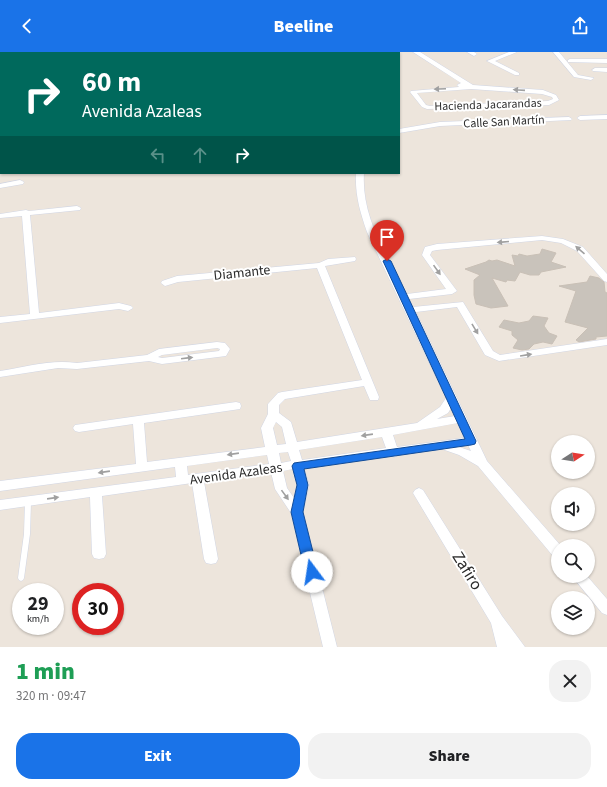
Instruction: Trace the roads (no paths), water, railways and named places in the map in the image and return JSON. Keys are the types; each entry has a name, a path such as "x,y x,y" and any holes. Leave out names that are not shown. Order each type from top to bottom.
{"street":[{"name":"Hacienda Jacarandas","path":"410,52 434,65"},
{"name":"Hacienda Jacarandas","path":"416,52 466,86 542,92 554,96 556,100 549,103 429,108 424,106 414,92 466,86"},
{"path":"514,52 490,61 517,74"},
{"path":"556,52 576,76 591,78"},
{"path":"502,57 511,71"},
{"path":"570,61 607,61"},
{"path":"595,70 607,70"},
{"path":"580,118 607,117"},
{"name":"Calle San Martín","path":"400,131 440,124 569,119"},
{"path":"360,174 359,186 361,203 371,232 381,249 482,463 551,544"},
{"path":"0,186 20,182"},
{"path":"0,216 26,212 77,208"},
{"path":"26,212 35,316"},
{"path":"404,297 452,291 426,254 428,249 438,246 552,239 568,242 580,249 607,279"},
{"name":"Diamante","path":"165,283 177,279 320,265 328,262 352,259"},
{"path":"320,265 374,398"},
{"path":"410,310 460,304 489,353 499,358 607,342"},
{"path":"0,320 120,306 128,308"},
{"path":"0,374 19,372 26,376 69,370 77,366 149,358 162,361 222,354 225,349 221,345 218,345 159,352 149,358"},
{"path":"330,647 297,512 281,489 267,428 274,414 273,404 278,398 286,394 368,382"},
{"path":"416,428 444,410 452,399"},
{"path":"79,428 236,406"},
{"path":"274,414 287,425 303,485 297,512"},
{"name":"Avenida Azaleas","path":"0,486 293,446 416,428 461,419"},
{"path":"138,420 142,467"},
{"path":"386,432 394,453"},
{"name":"Avenida Azaleas","path":"0,505 394,453 471,441"},
{"path":"443,446 463,452 482,463"},
{"path":"180,461 183,481"},
{"path":"198,479 211,559"},
{"path":"96,493 99,554"},
{"name":"Zafiro","path":"419,493 497,620 518,647"},
{"path":"585,583 607,609"},
{"path":"497,620 504,647"}],"lane":[{"path":"21,578 27,534 28,502"}]}
